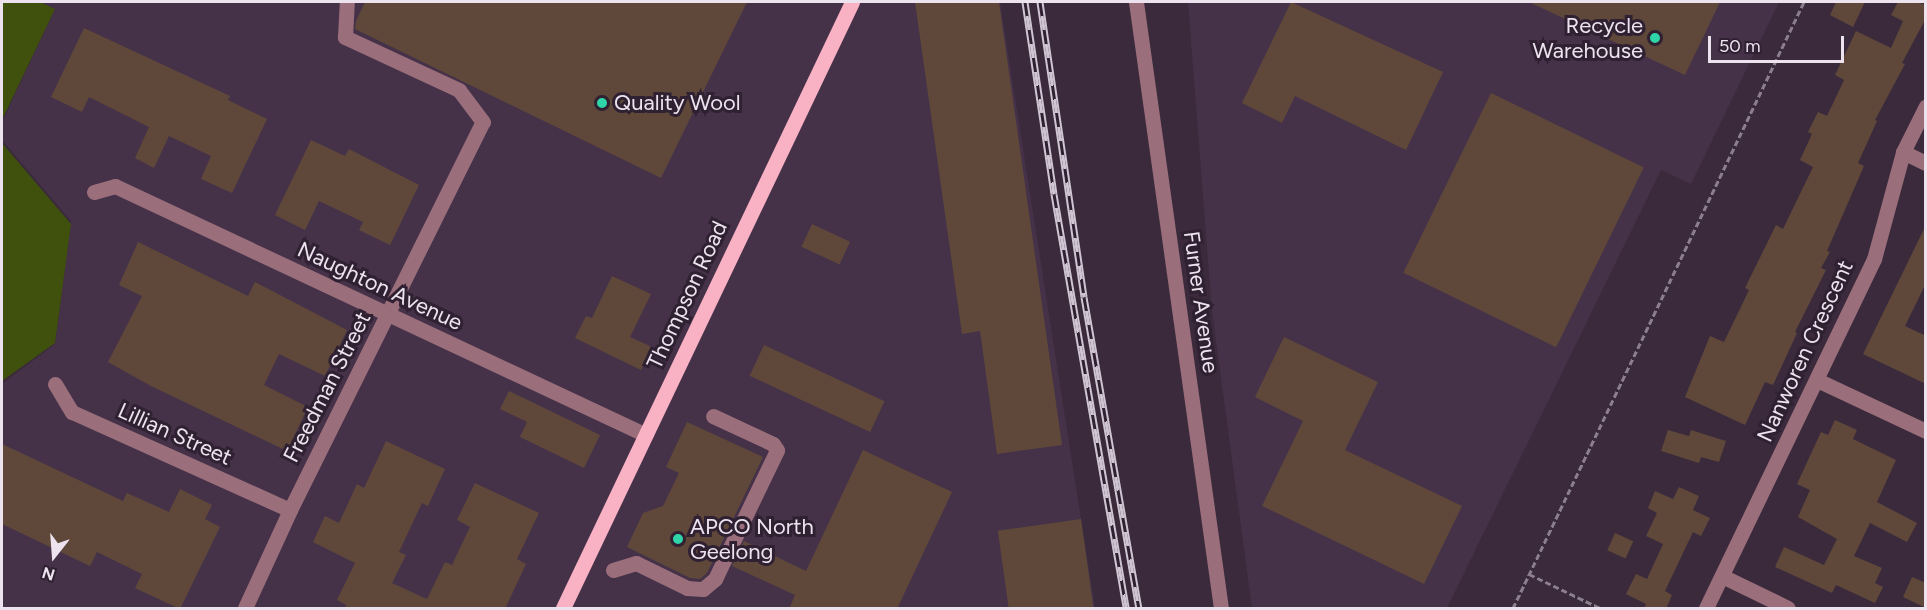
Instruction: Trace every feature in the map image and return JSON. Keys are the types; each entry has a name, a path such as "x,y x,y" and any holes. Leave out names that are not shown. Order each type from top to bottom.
{"main road":[{"name":"Thompson Road","path":"563,609 852,2"}],"street":[{"name":"Freedman Street","path":"245,609 290,510 483,122 459,90 345,37 347,2"},
{"name":"Furner Avenue","path":"1136,2 1221,609"},
{"name":"Nanworen Crescent","path":"1706,609 1874,259 1904,152 1926,106"},
{"path":"1904,152 1926,163"},
{"name":"Naughton Avenue","path":"94,192 115,186 646,435"},
{"path":"1817,380 1926,431"},
{"name":"Lillian Street","path":"55,384 72,412 290,510"},
{"path":"613,570 636,563 687,588 703,589 716,579 777,450 773,444 712,416"},
{"path":"1722,576 1788,609"}],"path":[{"path":"1513,609 1804,2"},
{"path":"1530,574 1600,609"}],"shaded area":[{"path":"40,2 1000,2 1095,608 2,608 2,384 55,344 71,221 2,140 2,122 55,9"},
{"path":"1188,2 1779,2 1691,184 1661,170 1447,608 1252,608 1212,311"}],"green space":[{"path":"2,2 40,2 55,9 2,120"},
{"path":"2,143 71,224 55,343 2,381"}],"building":[{"name":"Quality Wool","path":"365,2 747,2 661,178 355,29 356,21"},
{"path":"915,2 999,2 1062,445 997,454 980,331 962,334"},
{"path":"1291,2 1443,72 1406,150 1295,96 1282,123 1242,103"},
{"name":"Recycle Warehouse","path":"1529,2 1720,2 1685,75"},
{"path":"1836,2 1865,2 1853,27 1830,15"},
{"path":"1898,2 1917,2 1926,5 1926,18 1875,120 1877,121 1858,163 1864,166 1827,251 1830,252 1821,268 1826,270 1795,332 1797,333 1773,385 1765,382 1745,425 1685,397 1710,336 1724,342 1749,290 1745,288 1776,225 1783,229 1813,167 1800,160 1812,134 1808,132 1818,112 1827,116 1844,80 1835,75 1856,31 1891,48 1903,21 1891,15"},
{"path":"84,28 230,96 228,100 267,119 232,193 201,179 211,156 169,136 154,168 135,158 149,127 89,97 82,112 51,97"},
{"path":"1491,93 1644,168 1556,347 1403,273"},
{"path":"311,140 345,156 349,149 419,185 390,245 359,230 363,222 319,201 305,230 275,215"},
{"path":"812,224 850,242 839,264 801,247"},
{"path":"1926,225 1926,283 1905,326 1926,336 1926,384 1863,354"},
{"path":"138,242 248,296 255,282 347,330 325,376 279,354 264,385 308,407 287,451 151,386 108,362 142,296 119,285"},
{"path":"612,276 651,294 630,337 652,347 641,370 575,338 586,316 592,318"},
{"path":"1284,337 1378,382 1345,450 1462,506 1424,584 1262,506 1303,421 1255,397"},
{"path":"764,345 885,401 870,432 750,376"},
{"path":"509,391 600,435 584,468 520,437 527,422 500,409"},
{"path":"1835,420 1857,430 1853,439 1896,460 1877,502 1917,523 1907,542 1870,523 1854,556 1882,568 1875,583 1883,587 1875,603 1836,585 1832,593 1775,567 1784,547 1824,565 1837,539 1798,517 1810,490 1797,484 1821,432 1828,435"},
{"path":"687,422 763,457 707,573 700,579 690,578 627,547 643,513 663,506 679,473 666,467"},
{"path":"1668,430 1689,436 1691,430 1726,441 1719,462 1701,457 1699,463 1661,451"},
{"path":"386,441 445,469 428,506 422,503 399,552 406,555 392,583 427,599 445,562 452,565 470,527 457,520 475,483 539,513 517,559 526,564 505,609 344,609 346,605 337,600 355,563 313,542 325,516 339,523 357,484 364,488"},
{"path":"2,444 123,501 127,493 169,512 180,489 212,505 205,519 220,527 180,609 135,588 142,574 97,552 90,566 2,524"},
{"path":"863,450 952,492 897,609 789,609 795,595 732,566 744,541 806,571"},
{"path":"1679,487 1699,496 1693,510 1710,518 1701,536 1693,532 1665,591 1672,595 1666,609 1644,609 1646,604 1626,594 1636,574 1647,579 1663,544 1646,536 1657,513 1648,508 1655,491 1673,499"},
{"path":"1081,519 1094,608 1009,608 998,531"},
{"path":"1615,533 1633,541 1626,558 1607,550"},
{"path":"1912,577 1926,583 1926,608 1903,597"}],"railway":[{"path":"1025,2 1054,194 1126,608"},
{"path":"1040,2 1084,297 1139,608"}],"place":[{"name":"Recycle Warehouse","path":"1655,38"},
{"name":"Quality Wool","path":"602,103"},
{"name":"APCO North Geelong","path":"678,539"}]}
